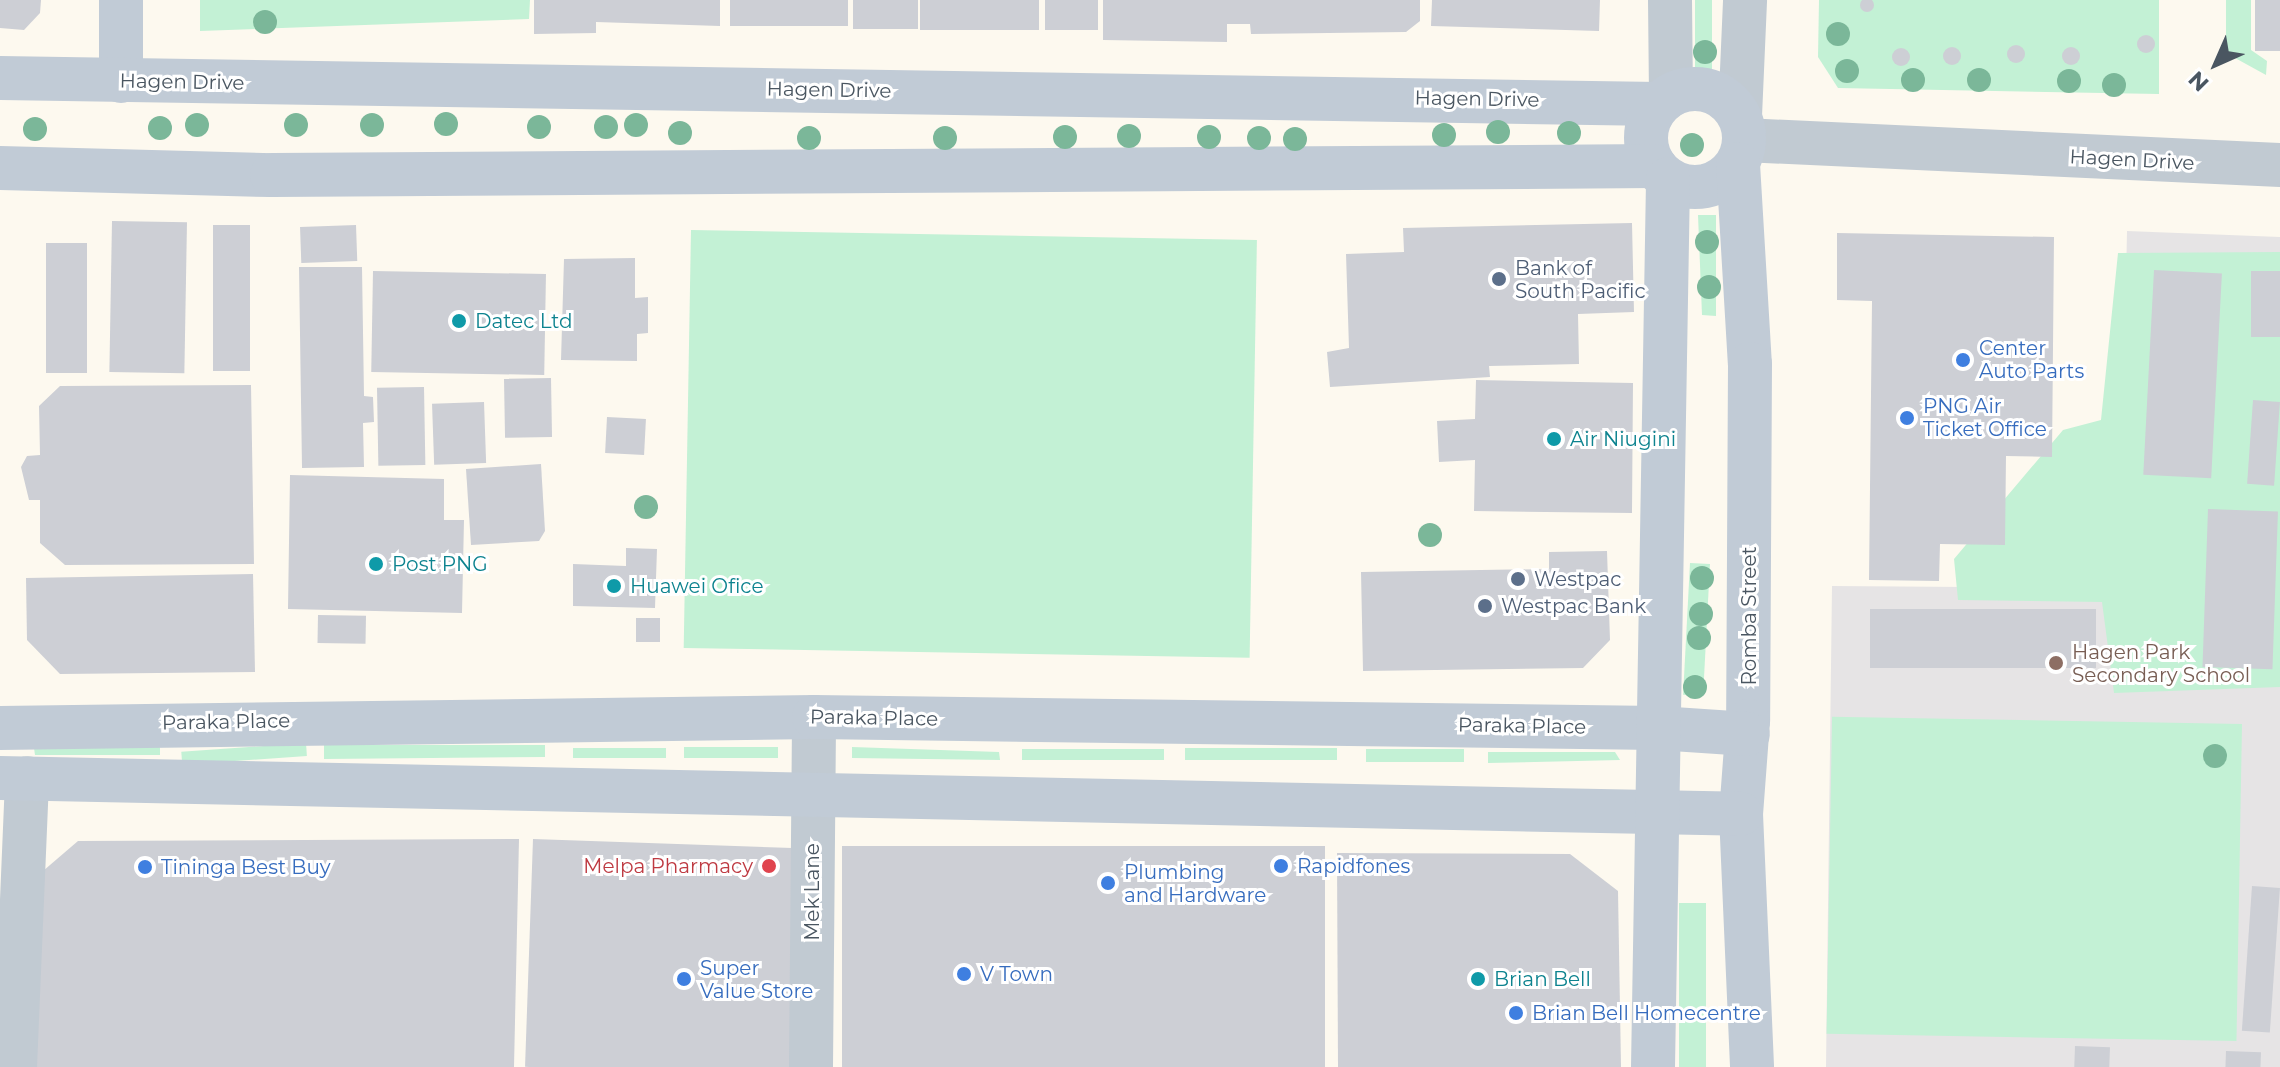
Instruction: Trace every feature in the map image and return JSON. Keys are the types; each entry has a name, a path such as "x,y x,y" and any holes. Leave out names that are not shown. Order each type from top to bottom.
{"street":[{"path":"121,0 121,81"},
{"path":"1653,1067 1662,173 1646,133 1665,99 1670,0"},
{"name":"Romba Street","path":"1745,0 1740,140 1750,364 1748,734 1741,814 1752,1067"},
{"name":"Hagen Drive","path":"9,84 121,81 1665,99"},
{"path":"6,171 272,175 1662,173 1712,185 1740,140 1731,104 1703,89 1665,99"},
{"name":"Hagen Drive","path":"1740,140 2203,164 2280,165"},
{"name":"Paraka Place","path":"0,728 814,717 1658,728 1748,734"},
{"name":"Mek Lane","path":"811,1067 814,717"},
{"path":"15,1067 14,778 1655,808 1741,814"}],"shaded area":[{"path":"0,0 2280,0 2280,1067 0,1067"},
{"name":"Hagen Park Secondary School","path":"2127,231 2280,237 2280,1067 1826,1067 1832,586 2120,588"}],"green space":[{"path":"200,0 530,0 529,19 200,31"},
{"path":"1695,0 1712,0 1712,77 1695,77"},
{"path":"1819,0 2159,0 2159,94 1838,88 1818,57"},
{"path":"2226,0 2251,0 2251,50 2267,61 2266,75 2226,53"},
{"path":"1698,215 1716,215 1716,316 1702,315"},
{"path":"691,230 1257,240 1250,658 684,648"},
{"path":"2280,252 2280,687 2114,693 2102,602 1958,600 1954,559 2063,430 2101,420 2118,253"},
{"path":"1690,563 1710,564 1703,696 1683,695"},
{"path":"1832,717 2242,724 2236,1041 1827,1034"},
{"path":"306,743 307,756 182,765 181,752"},
{"path":"324,745 545,745 545,757 324,759"},
{"path":"160,746 160,755 35,755 34,748"},
{"path":"684,747 778,747 778,758 684,758"},
{"path":"852,747 999,752 1000,760 852,758"},
{"path":"573,748 666,748 666,758 573,758"},
{"path":"1185,748 1337,748 1337,760 1185,760"},
{"path":"1022,749 1164,749 1164,760 1022,760"},
{"path":"1366,749 1464,749 1464,762 1366,762"},
{"path":"1488,752 1615,752 1620,760 1488,763"},
{"path":"1679,903 1706,903 1706,1067 1679,1067"}],"building":[{"path":"1867,-2 1874,5 1867,12 1860,5"},
{"path":"0,0 41,0 40,13 24,30 0,28"},
{"path":"534,0 720,0 720,26 596,22 596,33 534,34"},
{"path":"730,0 848,0 848,26 730,26"},
{"path":"853,0 918,0 918,29 853,29"},
{"path":"920,0 1039,0 1039,30 920,30"},
{"path":"1045,0 1098,0 1098,30 1045,30"},
{"path":"1103,0 1420,0 1420,21 1406,32 1251,34 1250,24 1227,24 1227,42 1103,40"},
{"path":"1432,0 1600,0 1599,31 1431,26"},
{"path":"2255,0 2280,0 2280,51 2255,51"},
{"path":"2146,35 2155,44 2146,53 2137,44"},
{"path":"2016,45 2025,54 2016,63 2007,54"},
{"path":"1952,47 1961,56 1952,65 1943,56"},
{"path":"2071,47 2078,49 2078,63 2071,65 2064,63 2062,56 2064,49"},
{"path":"1897,48 1905,48 1910,57 1908,64 1897,66 1892,61 1892,53"},
{"path":"112,221 187,222 184,373 109,372"},
{"path":"1632,223 1634,312 1578,314 1579,364 1489,366 1490,377 1330,387 1327,352 1349,348 1346,254 1404,252 1403,228"},
{"path":"213,225 250,225 250,371 213,371"},
{"path":"356,225 357,261 301,263 300,227"},
{"path":"1837,233 2054,237 2052,457 2006,456 2005,545 1940,544 1939,581 1869,580 1872,301 1837,300"},
{"path":"46,243 87,243 87,373 46,373"},
{"path":"635,258 635,298 648,297 648,333 637,334 637,361 561,360 564,259"},
{"path":"299,267 362,267 364,396 373,397 374,422 363,423 364,467 302,468"},
{"path":"2154,270 2222,274 2211,478 2143,475"},
{"name":"Datec Ltd","path":"373,271 546,274 544,375 371,372"},
{"path":"2251,271 2280,271 2280,337 2251,337"},
{"path":"551,378 552,437 505,438 504,379"},
{"name":"Air Niugini","path":"1476,380 1633,383 1632,513 1474,511 1475,460 1439,462 1437,421 1475,419"},
{"path":"251,385 254,564 65,565 40,543 40,500 29,500 21,467 27,456 40,455 39,406 60,386"},
{"path":"424,387 425,465 378,466 377,388"},
{"path":"2253,400 2280,402 2274,486 2247,484"},
{"path":"484,402 486,463 434,465 432,404"},
{"path":"607,417 646,419 644,455 605,453"},
{"path":"541,464 545,531 539,541 471,545 466,469"},
{"name":"Post PNG","path":"290,475 444,479 444,520 464,520 462,613 288,609"},
{"path":"2208,509 2278,511 2272,669 2202,667"},
{"name":"Huawei Ofice","path":"626,548 657,549 655,608 573,606 573,564 626,566"},
{"name":"Westpac Bank","path":"1607,551 1610,640 1583,668 1363,671 1361,572 1549,569 1549,552"},
{"path":"253,574 255,672 60,674 27,640 26,578"},
{"path":"1870,609 2096,609 2096,668 1870,668"},
{"path":"318,615 366,616 366,644 318,643"},
{"path":"636,618 660,618 660,642 636,642"},
{"path":"519,839 514,1067 24,1067 36,877 78,841"},
{"path":"533,839 800,848 792,1067 525,1067"},
{"path":"842,846 1325,846 1325,1067 842,1067"},
{"name":"Brian Bell","path":"1337,853 1570,854 1618,891 1621,1067 1338,1067"},
{"path":"2252,886 2280,888 2270,1033 2242,1031"},
{"path":"2075,1046 2110,1047 2109,1067 2074,1067"},
{"path":"2226,1051 2261,1052 2260,1067 2225,1067"}],"place":[{"name":"Bank of South Pacific","path":"1499,279"},
{"name":"Datec Ltd","path":"459,321"},
{"name":"Center Auto Parts","path":"1963,360"},
{"name":"PNG Air Ticket Office","path":"1907,418"},
{"name":"Air Niugini","path":"1554,439"},
{"name":"Post PNG","path":"376,564"},
{"name":"Westpac","path":"1518,579"},
{"name":"Huawei Ofice","path":"614,586"},
{"name":"Westpac Bank","path":"1485,606"},
{"name":"Hagen Park Secondary School","path":"2056,663"},
{"name":"Melpa Pharmacy","path":"769,866"},
{"name":"Rapidfones","path":"1281,866"},
{"name":"Tininga Best Buy","path":"145,867"},
{"name":"Plumbing and Hardware","path":"1108,883"},
{"name":"V Town","path":"964,974"},
{"name":"Super Value Store","path":"684,979"},
{"name":"Brian Bell","path":"1478,979"},
{"name":"Brian Bell Homecentre","path":"1516,1013"}]}
